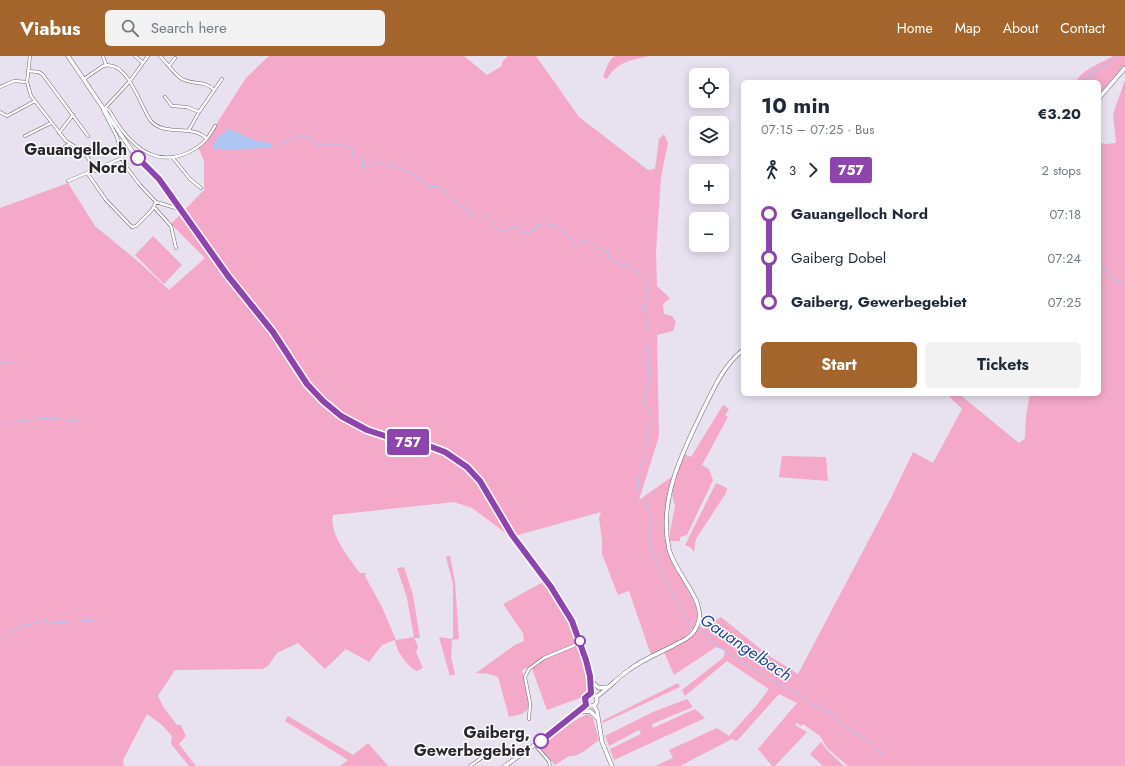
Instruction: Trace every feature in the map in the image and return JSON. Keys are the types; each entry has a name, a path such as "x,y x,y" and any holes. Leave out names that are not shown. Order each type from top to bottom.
{"main road":[{"path":"68,56 132,152 159,179 228,276 273,332 307,384 328,406 347,420 367,430 391,438 429,446 445,452 456,458 473,473 486,489 514,538 557,595 572,621 581,643 591,680 591,694"},
{"path":"1101,96 1125,68"},
{"path":"596,697 633,666 688,638 698,624 700,615 698,604 678,571 670,549 668,531 671,489 680,459 719,378 730,362 741,352"},
{"path":"591,680 599,688 609,687"},
{"path":"591,694 596,697"},
{"path":"586,705 585,698 591,694"},
{"path":"596,697 597,702 594,706 602,742 612,766"},
{"path":"505,766 535,745 586,705 594,706"},
{"path":"577,713 589,711 597,718"}],"street":[{"path":"30,56 27,82 29,93 69,144 85,153 96,171"},
{"path":"103,56 106,65"},
{"path":"135,56 142,62"},
{"path":"104,108 130,80 148,56"},
{"path":"160,56 181,78 192,82 208,84 214,90"},
{"path":"169,66 176,58"},
{"path":"84,79 106,65"},
{"path":"106,65 117,69 130,80 154,124 166,129 189,130 201,134 206,138"},
{"path":"28,71 42,73 88,136"},
{"path":"189,130 199,112 222,79"},
{"path":"0,88 14,80 27,82"},
{"path":"165,97 172,106 187,107 199,112"},
{"path":"0,112 5,116 9,115 35,101"},
{"path":"104,108 108,110 128,137 138,147 153,156 173,158 198,148 215,126"},
{"path":"104,108 104,112 116,137 122,158 133,175 156,202 182,210"},
{"path":"59,133 73,115"},
{"path":"25,136 51,122"},
{"path":"54,154 69,144"},
{"path":"68,181 96,171 122,158"},
{"path":"173,158 190,179 201,188"},
{"path":"88,174 106,200 132,227 136,226 154,207 156,202"},
{"path":"154,207 171,226 176,248"},
{"path":"529,719 530,703 525,678 529,669 546,658 581,643"},
{"path":"535,745 549,761 550,766"},
{"path":"470,766 487,754"}],"shaded area":[{"path":"269,56 464,56 487,75 502,66 502,62 508,56 536,56 579,117 648,170 655,169 659,139 664,134 668,143 661,177 656,252 657,286 670,298 663,304 664,314 672,316 676,322 673,331 657,335 659,436 639,500 670,478 672,479 667,514 670,557 697,607 695,625 684,638 651,655 629,591 618,595 602,554 599,518 601,512 511,537 472,508 454,502 333,515 334,530 341,546 360,573 366,573 365,576 382,607 396,640 414,637 407,598 397,568 404,567 413,595 420,638 414,638 418,646 416,652 423,668 417,671 410,666 397,649 395,640 382,645 369,662 346,649 325,669 298,643 277,653 268,666 262,669 175,670 158,696 164,708 177,725 181,725 186,736 179,744 196,766 189,766 171,744 172,736 162,725 147,714 123,760 124,766 0,766 0,208 68,183 95,226 141,264 169,290 205,258 171,224 204,190 204,161 198,147 217,123 246,78"},
{"path":"615,56 649,56 620,65 607,79 603,77 609,63"},
{"path":"1113,56 1125,56 1125,65 1101,94 1101,80 1077,80 1088,70"},
{"path":"1125,80 1125,766 848,766 827,748 820,736 803,724 801,726 797,723 795,725 807,732 775,766 772,766 758,749 797,703 779,694 737,741 732,739 680,766 655,766 673,758 669,750 717,728 729,736 757,705 769,689 727,661 685,696 682,690 724,657 725,650 716,647 674,675 664,652 688,639 699,626 704,629 721,617 768,655 798,674 891,498 913,452 933,463 962,409 949,396 961,396 1019,443 1025,438 1026,416 1030,396 1101,396 1101,143 1105,144 1116,143 1113,114"},
{"path":"153,236 182,265 164,284 135,255"},
{"path":"723,405 729,409 725,415 728,417 702,465 709,469 713,480 687,535 680,537 680,541 670,541 670,532 675,506 672,495 679,463 684,454 691,457"},
{"path":"782,456 826,457 828,481 779,477"},
{"path":"716,483 727,488 726,493 696,539 694,552 691,548 685,545"},
{"path":"450,556 455,582 459,639 452,640 451,657 455,674 450,676 439,637 453,639 453,584 446,557"},
{"path":"545,581 568,619 581,648 586,662 589,691 583,697 547,710 531,666 522,670 529,700 529,708 522,714 509,717 498,677 489,674 476,673 515,645 524,641 523,633 503,604"},
{"path":"678,683 680,687 603,723 602,721"},
{"path":"687,699 693,707 652,724 653,728 695,709 705,718 614,760 610,749 641,734 639,730 609,746 605,736 653,712"},
{"path":"588,714 593,718 599,740 580,753 569,756 555,765 541,750 543,743 579,718"},
{"path":"288,716 353,755 368,743 388,766 340,766 348,760 285,721"},
{"path":"821,742 827,750 844,766 823,766 810,754"}],"water":[{"path":"227,128 257,141 270,143 273,146 270,148 214,150 214,144 217,137 224,133"}],"waterway":[{"path":"1089,80 1103,67 1119,56"},
{"path":"1084,80 1091,72 1102,67"},
{"name":"Gauangelbach","path":"272,147 276,148 284,141 302,136 307,136 319,145 344,145 352,148 352,157 363,158 362,167 377,163 385,163 406,171 426,183 429,187 437,186 444,189 450,198 469,210 472,214 485,213 487,218 498,230 508,230 516,226 521,232 529,234 538,225 546,223 558,227 569,236 574,244 579,244 586,240 593,245"},
{"name":"Gauangelbach","path":"597,248 609,251 609,258 618,263 631,266 650,282 644,307 647,315 650,336 648,353 649,385 644,399 645,405 652,417 646,442 645,457 640,467 637,501"},
{"path":"1101,261 1111,279 1125,282"},
{"path":"0,362 11,362"},
{"path":"8,422 49,418 78,421"},
{"name":"Gauangelbach","path":"647,497 650,515 650,547 691,627 707,634 711,641 719,647 773,681 800,695 812,704 836,715 840,723 863,737 881,753"},
{"path":"0,636 9,635 17,628 46,620 54,623 94,620"}],"bus line":[{"name":"757","path":"138,158 159,179 228,276 273,332 307,384 323,401 341,416 375,434 429,446 445,452 456,458 467,467 486,489 505,524 521,549 562,603 572,621 586,657 591,683 591,694 585,698 586,705 541,741"}],"place":[{"name":"Gauangelloch Nord","path":"138,158"},
{"name":"Gaiberg, Gewerbegebiet","path":"541,741"}]}
